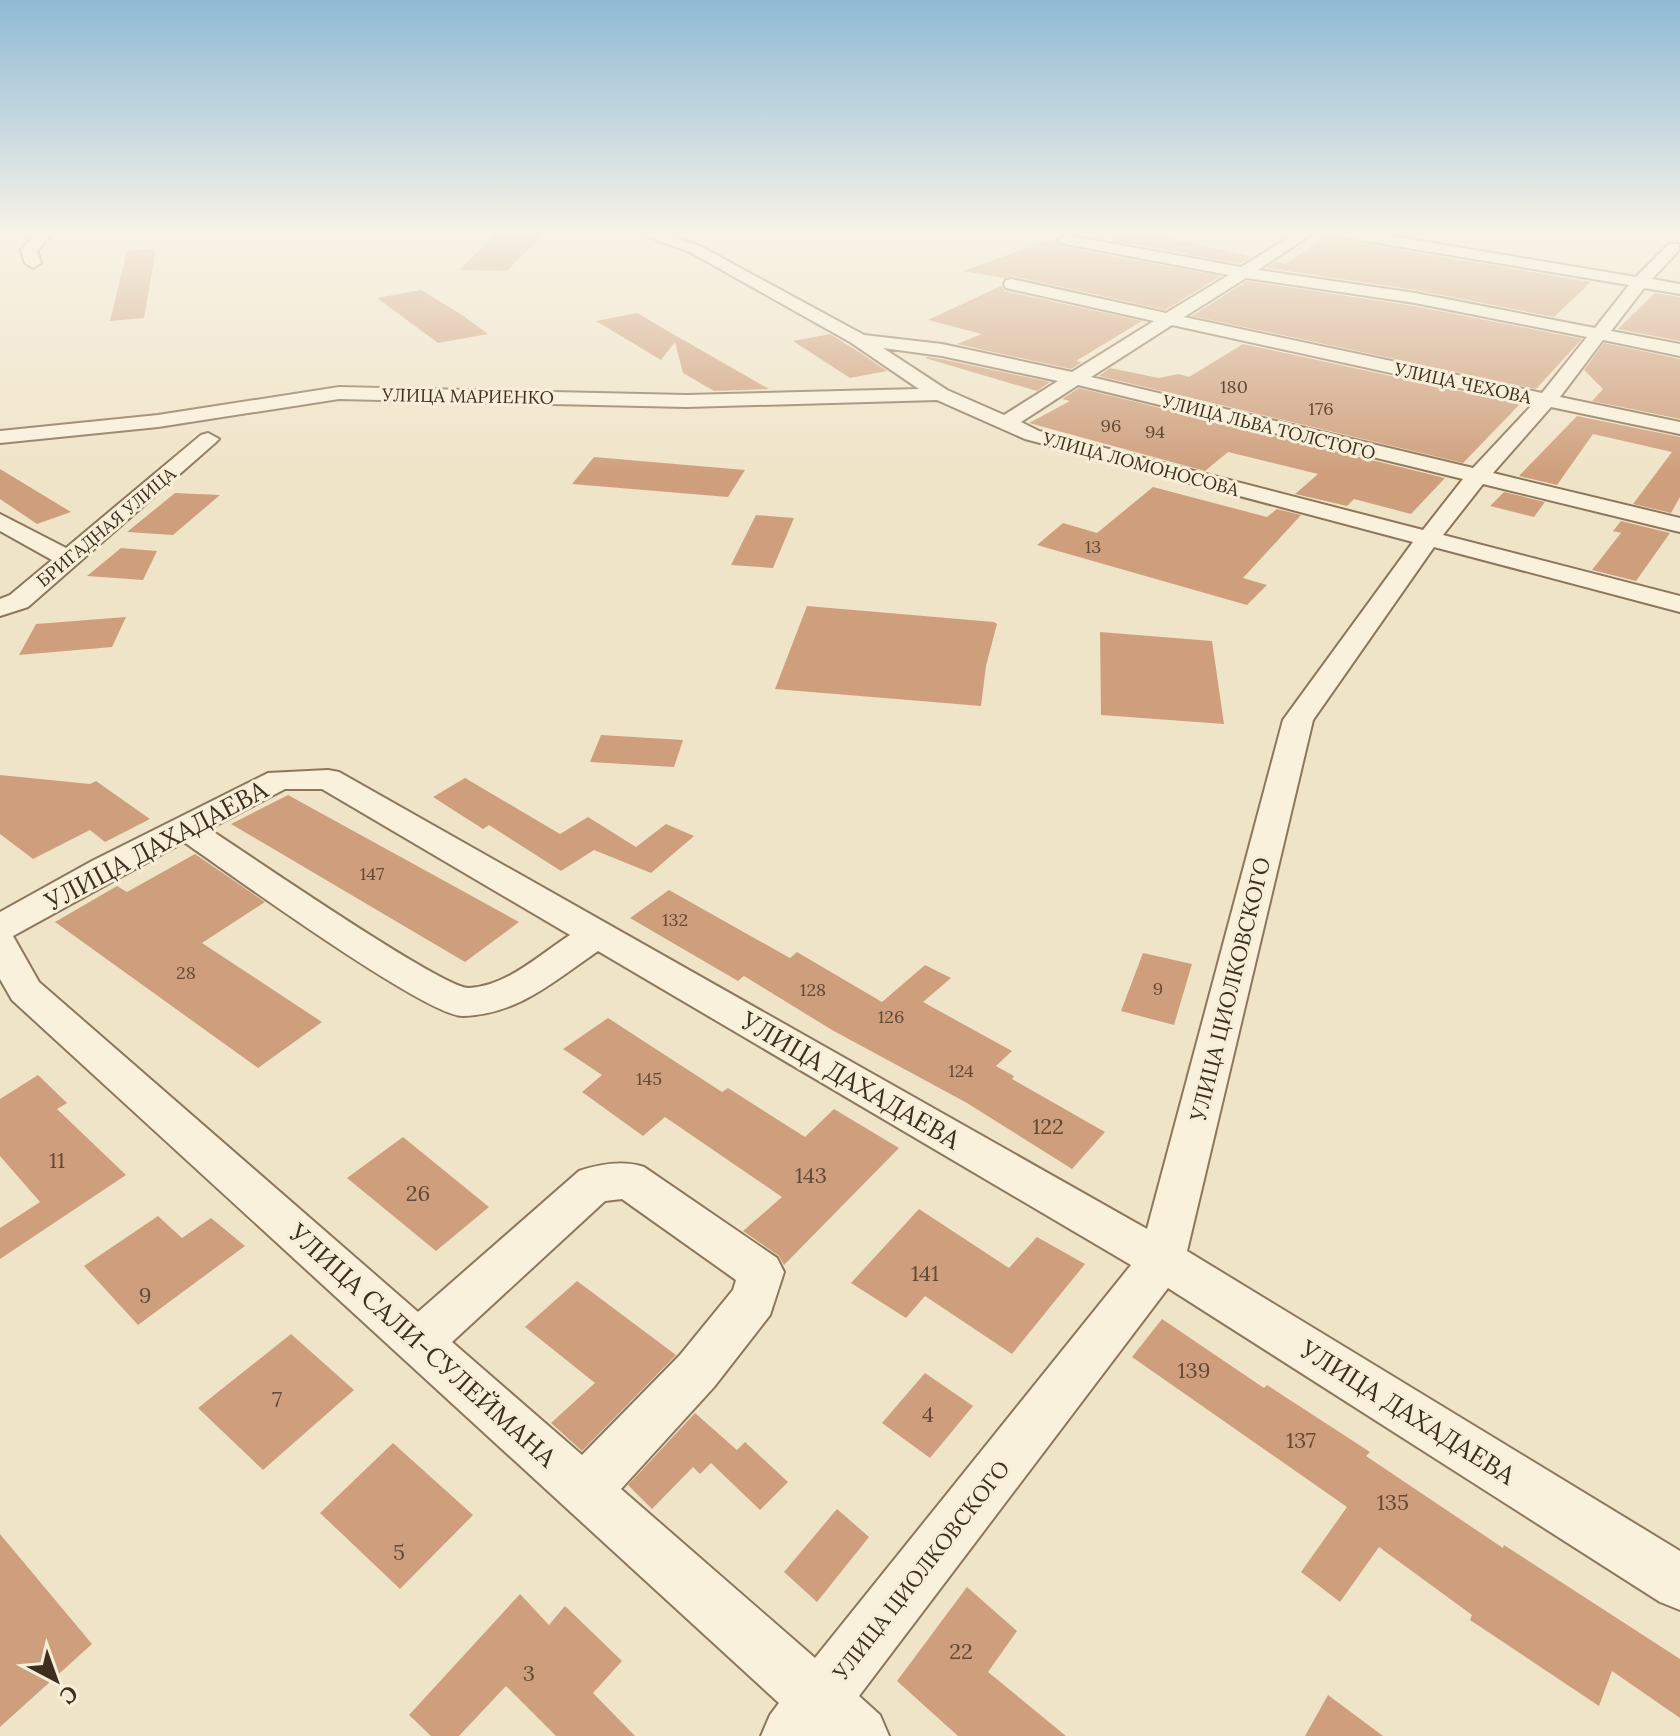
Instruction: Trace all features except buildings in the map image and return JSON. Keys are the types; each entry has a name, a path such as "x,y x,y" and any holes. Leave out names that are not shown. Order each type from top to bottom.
{"street":[{"name":"УЛИЦА ЛОМОНОСОВА","path":"809,312 856,338 940,394 1032,435 1680,604"},
{"name":"УЛИЦА ЧЕХОВА","path":"1141,312 1680,428"},
{"path":"1005,423 1179,312"},
{"path":"1485,312 1680,350"},
{"name":"УЛИЦА ЦИОЛКОВСКОГО","path":"806,1718 1162,1260 1298,720 1427,540 1476,478 1547,400 1617,312"},
{"name":"УЛИЦА ЛЬВА ТОЛСТОГО","path":"856,338 942,350 1072,378 1680,525"},
{"name":"УЛИЦА МАРИЕНКО","path":"0,437 158,421 339,393 687,401 940,394"},
{"name":"БРИГАДНАЯ УЛИЦА","path":"0,608 19,601 208,439"},
{"path":"0,521 68,559"},
{"name":"УЛИЦА ДАХАДАЕВА","path":"0,928 184,827 279,780 328,779 1162,1260 1680,1582"},
{"path":"184,827 394,967 460,1003 505,996 597,934"},
{"name":"УЛИЦА САЛИ-СУЛЕЙМАНА","path":"0,944 25,991 585,1489 806,1718 859,1736"},
{"path":"419,1342 594,1184 629,1180 761,1272 753,1300 697,1371 585,1489"}]}
